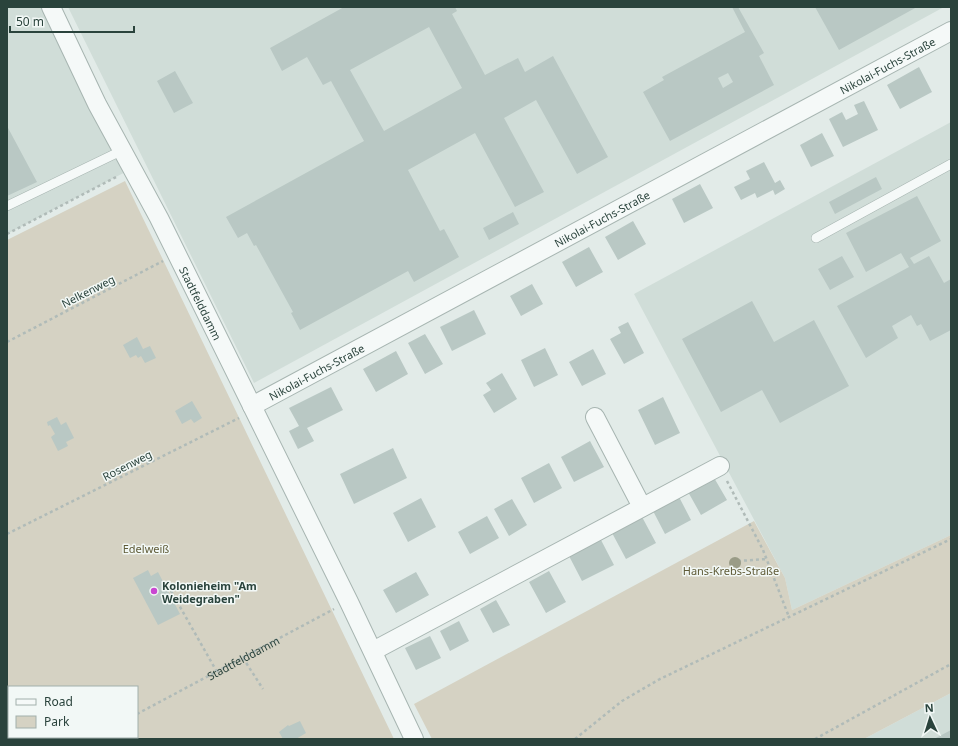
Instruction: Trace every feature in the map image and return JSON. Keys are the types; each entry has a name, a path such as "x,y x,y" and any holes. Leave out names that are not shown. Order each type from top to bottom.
{"street":[{"name":"Stadtfelddamm","path":"51,7 97,104 133,168 253,408 373,651 414,739"},
{"name":"Nikolai-Fuchs-Straße","path":"253,408 951,31"},
{"path":"595,417 642,507"},
{"path":"373,651 720,466"}],"lane":[{"path":"7,206 123,150"},
{"path":"816,238 951,164"}],"path":[{"path":"7,234 133,168"},
{"name":"Nelkenweg","path":"7,342 176,254"},
{"name":"Rosenweg","path":"7,534 253,408"},
{"path":"720,466 766,558 788,617"},
{"path":"575,739 622,701 660,679 951,539"},
{"path":"738,560 766,558"},
{"path":"171,591 217,672"},
{"name":"Stadtfelddamm","path":"138,713 349,602"},
{"path":"244,658 263,689"},
{"path":"815,739 951,664"}],"shaded area":[{"path":"7,7 51,7 133,168 7,234"},
{"path":"68,7 944,7 254,383"},
{"path":"951,122 951,535 792,610 785,578 634,294"},
{"path":"951,693 951,739 864,739"}],"green space":[{"name":"Edelweiß","path":"125,181 394,739 7,739 7,240"},
{"name":"Hans-Krebs-Straße","path":"754,521 785,578 792,610 951,535 951,693 864,739 432,739 414,704"}],"building":[{"path":"344,7 455,7 457,11 452,14 485,75 518,58 525,72 553,56 608,157 577,174 536,100 504,118 544,192 515,207 475,133 408,170 440,231 444,229 459,257 414,282 408,271 300,330 291,313 293,312 256,245 254,246 247,233 238,238 226,217 364,141 331,81 323,85 307,57 282,71 270,48","holes":["429,27 462,88 384,131 350,70"]},
{"path":"732,7 738,7 764,53 759,56 774,85 670,141 643,92 664,80 662,77 745,32","holes":["728,73 733,82 723,88 718,78"]},
{"path":"815,7 846,8 917,7 839,50"},
{"path":"919,67 932,92 900,109 887,85"},
{"path":"175,71 193,103 174,113 157,81"},
{"path":"864,101 878,130 843,147 829,119 842,112 846,120 858,114 854,105"},
{"path":"7,126 37,182 7,196"},
{"path":"822,133 834,156 811,167 800,145"},
{"path":"764,162 775,183 780,180 785,189 775,195 773,190 757,198 755,193 741,200 734,187 750,179 746,171"},
{"path":"876,177 882,189 835,214 829,202"},
{"path":"700,184 713,208 684,223 672,199"},
{"path":"917,196 941,241 910,258 914,264 929,256 944,283 951,279 951,330 930,341 921,324 917,326 911,315 892,326 898,338 866,358 837,306 909,267 901,253 866,272 846,233"},
{"path":"513,212 519,224 489,240 483,228"},
{"path":"633,221 646,244 618,260 605,237"},
{"path":"589,247 603,272 576,287 562,262"},
{"path":"842,256 854,277 830,290 818,269"},
{"path":"532,284 543,304 521,316 510,296"},
{"path":"752,301 774,342 814,320 849,386 780,423 762,390 721,412 682,339"},
{"path":"474,310 486,334 452,351 440,327"},
{"path":"628,322 644,353 624,364 610,339 621,333 618,327"},
{"path":"425,334 443,364 425,374 408,343"},
{"path":"137,337 143,349 150,346 156,358 145,363 141,356 138,358 136,355 130,358 123,345"},
{"path":"545,348 558,375 534,387 521,360"},
{"path":"593,349 606,374 582,386 569,362"},
{"path":"396,351 408,374 376,392 363,369"},
{"path":"502,373 517,399 494,413 483,395 491,390 486,383"},
{"path":"331,387 343,410 307,428 314,441 298,449 289,431 299,426 289,408"},
{"path":"663,397 680,433 655,445 638,410"},
{"path":"192,401 202,418 194,423 191,419 182,424 175,411"},
{"path":"57,417 61,425 66,422 74,438 66,442 68,446 58,451 51,437 55,434 50,425 48,426 47,422"},
{"path":"590,441 604,467 574,482 561,457"},
{"path":"393,448 407,478 354,504 340,474"},
{"path":"549,463 562,488 534,503 521,478"},
{"path":"713,476 727,500 701,515 687,490"},
{"path":"678,495 691,520 665,534 652,509"},
{"path":"421,498 436,527 408,542 393,513"},
{"path":"512,499 527,525 509,536 494,509"},
{"path":"641,515 656,543 626,559 611,531"},
{"path":"487,516 499,538 470,554 458,532"},
{"path":"601,540 614,565 582,581 569,556"},
{"name":"Kolonieheim \"Am Weidegraben\"","path":"148,570 151,576 158,572 180,614 158,625 133,578"},
{"path":"549,571 566,602 546,613 529,582"},
{"path":"416,572 429,595 396,613 383,590"},
{"path":"496,600 510,625 493,633 480,609"},
{"path":"459,621 469,641 450,651 440,631"},
{"path":"430,636 441,658 416,670 405,648"},
{"path":"300,721 306,733 296,739 283,739 279,732 288,725 289,726"},
{"path":"951,730 951,739 934,739"}],"place":[{"name":"Kolonieheim \"Am Weidegraben\"","path":"154,591"}]}
